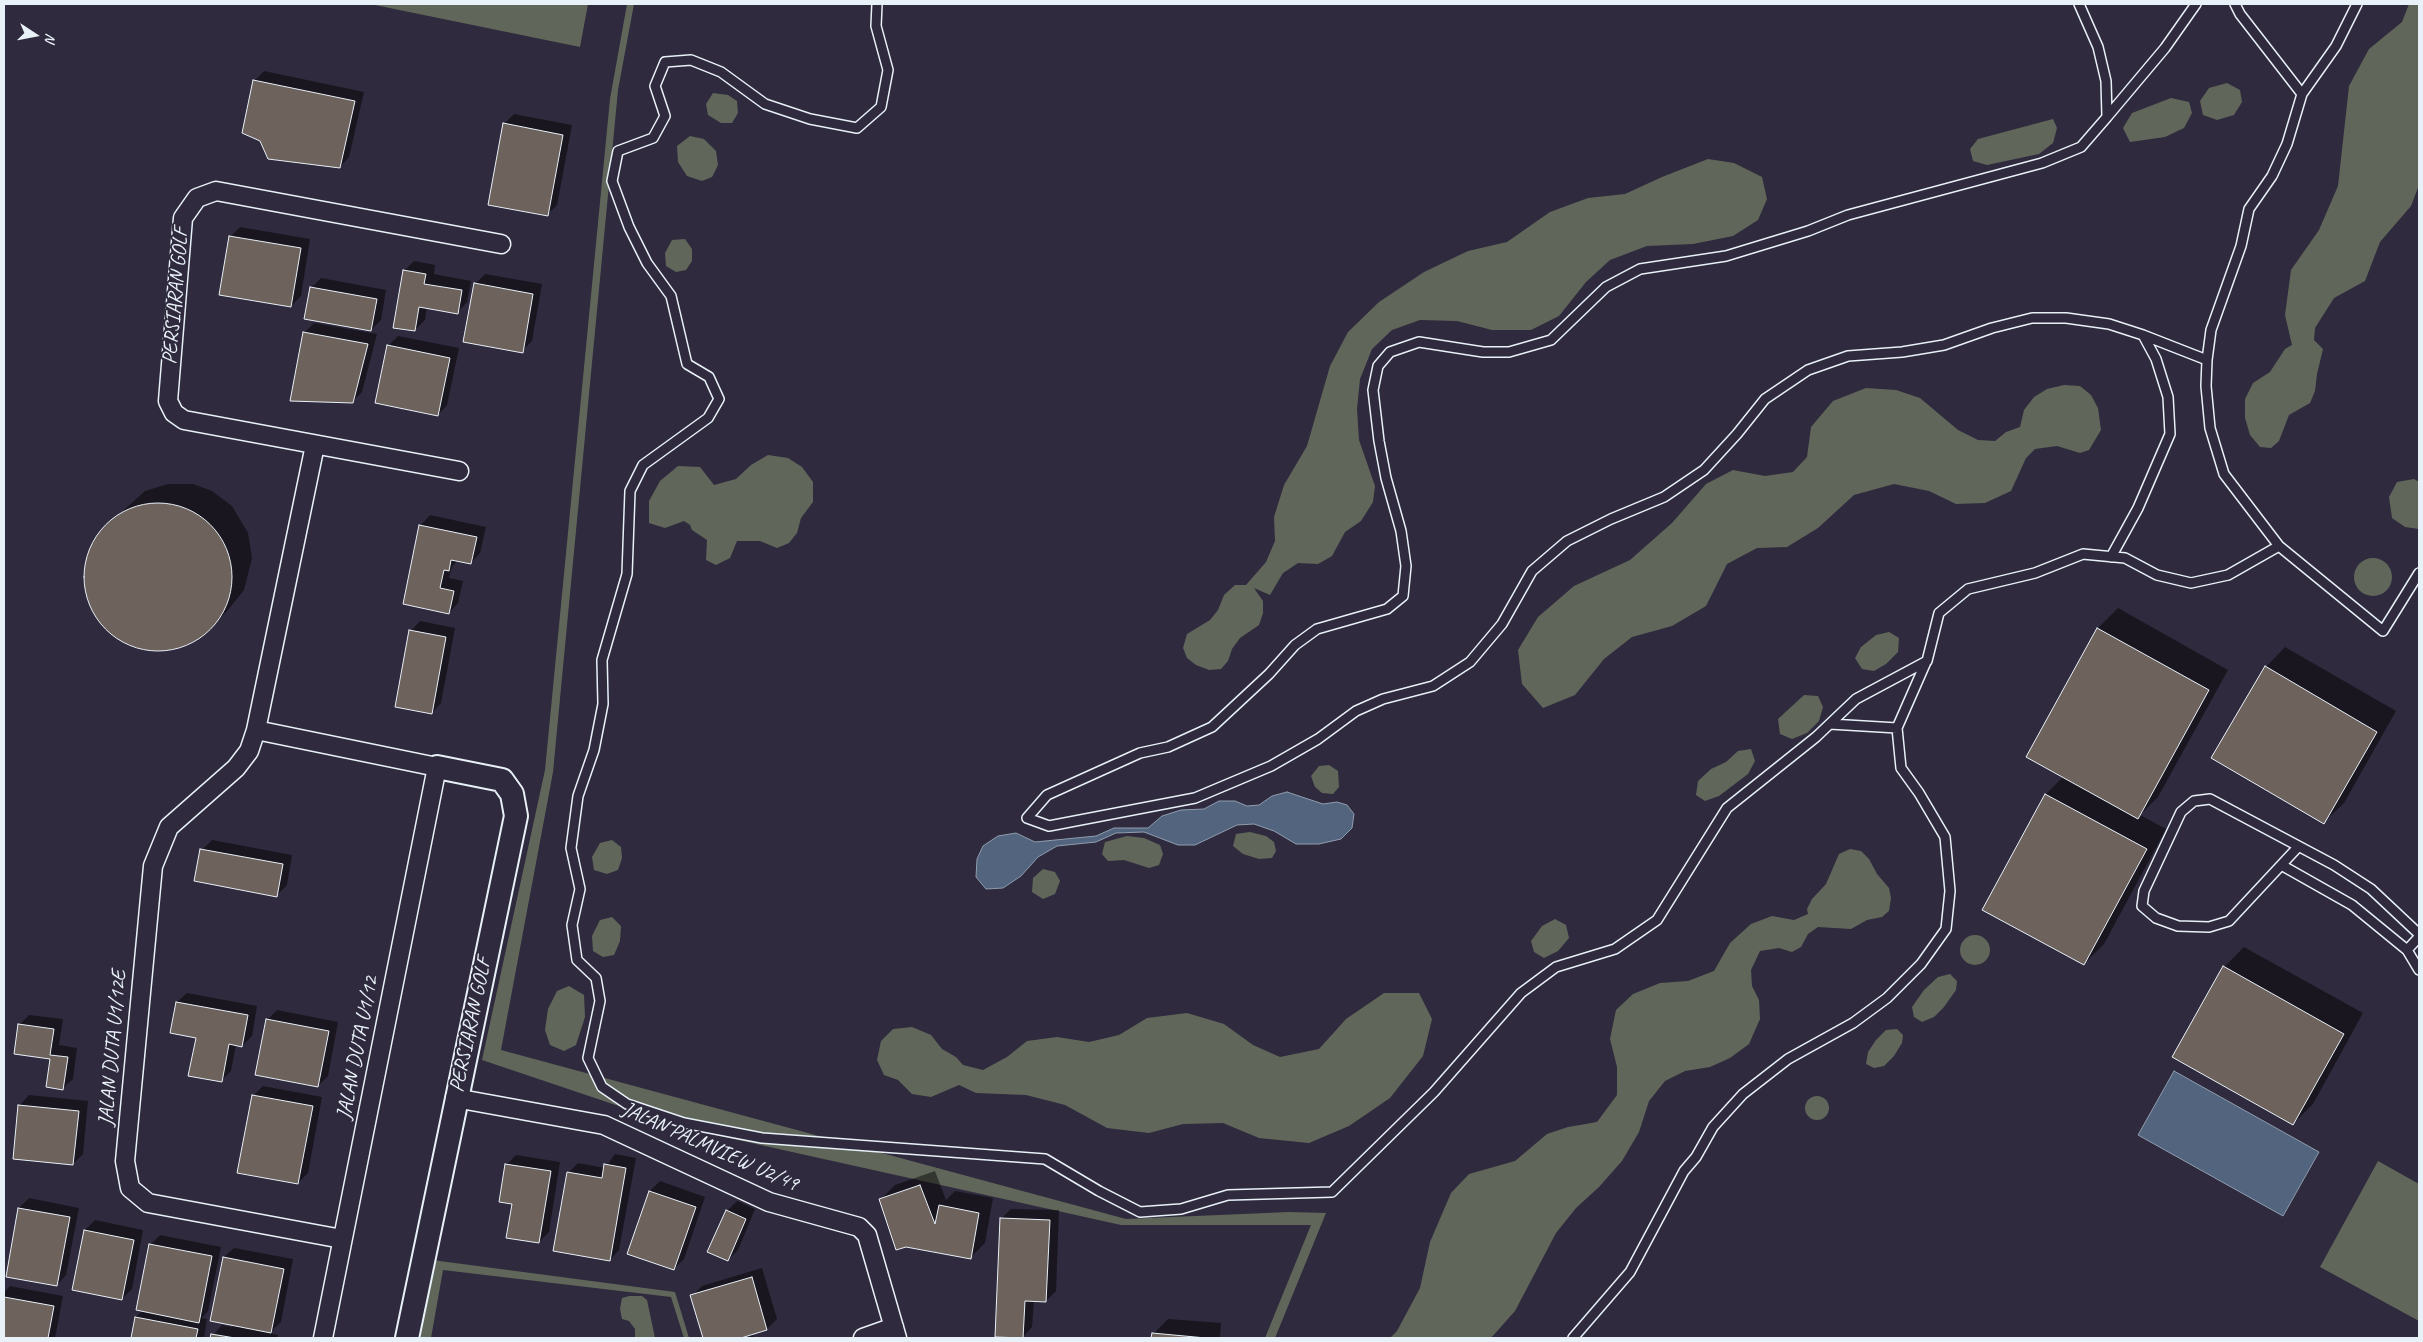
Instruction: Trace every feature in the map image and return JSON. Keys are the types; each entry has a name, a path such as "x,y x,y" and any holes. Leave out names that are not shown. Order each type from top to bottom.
{"street":[{"name":"PERSIARAN GOLF","path":"459,470 184,420 174,413 168,401 183,218 197,198 216,192 501,244"},
{"path":"315,445 256,730 437,767"},
{"name":"JALAN DUTA U1/12E","path":"256,730 249,751 236,768 170,827 153,866 125,1161 130,1188 148,1203 342,1239"},
{"name":"PERSIARAN GOLF","path":"407,1338 455,1098 516,816 512,794 502,780 437,767"},
{"name":"JALAN DUTA U1/12","path":"323,1338 437,767"},
{"name":"JALAN PALMVIEW U2/49","path":"455,1098 604,1125 769,1202 859,1227 867,1235 895,1333"},
{"path":"863,1338 895,1333"}],"lane":[{"path":"877,4 876,26 888,70 880,107 857,128 810,119 765,104 721,72 691,60 665,62 655,86 665,116 653,138 618,151 612,182 629,227 647,263 671,296 687,364 709,377 718,399 708,418 643,464 630,491 627,574 602,660 603,704 594,750 578,796 571,848 580,890 572,924 577,960 596,978 600,1001 588,1058 602,1087 627,1104 684,1123 762,1138 1045,1159 1099,1191 1140,1212 1181,1209 1228,1195 1332,1192 1434,1092 1521,993 1556,968 1615,949 1656,920 1727,808 1830,724 1856,699 1926,662"},
{"path":"2079,4 2098,47 2106,81 2107,117"},
{"path":"2196,4 2165,48 2081,147 2042,163 1848,215 1808,231 1726,256 1640,269 1606,287 1551,340 1509,352 1483,352 1419,342 1390,352 1378,366 1373,390 1378,441 1401,531 1406,566 1403,596 1388,609 1317,629 1295,645 1270,674 1212,727 1168,747 1140,753 1047,795 1027,818 1049,826 1195,798 1271,766 1318,739 1356,711 1383,699 1433,686 1470,662 1502,624 1532,571 1567,541 1664,497 1704,470 1737,434 1765,399 1808,370 1848,356 1902,352 1944,345 1992,328 2032,318 2066,318 2109,324 2207,360"},
{"path":"2235,4 2240,14 2302,94"},
{"path":"2357,4 2336,46 2302,94 2286,144 2272,176 2249,209 2241,246 2211,330 2206,386 2210,428 2224,474 2279,546 2383,631 2419,573"},
{"path":"2111,557 2138,508 2170,434 2168,397 2156,359 2143,335"},
{"path":"1573,1338 1630,1272 1684,1171 1696,1156 1713,1127 1743,1094 1788,1059 1853,1023 1887,998 1921,964 1946,929 1950,891 1945,837 1902,768 1897,728 1926,662 1939,613 1968,590 2035,573 2083,554 2125,558 2157,574 2191,584 2228,575 2279,546"},
{"path":"1830,724 1897,728"},
{"path":"2298,847 2283,866 2229,921 2209,927 2178,926 2156,918 2142,906 2144,891 2181,812 2194,801 2210,799 2334,866 2371,889 2419,936 2408,950"},
{"path":"2283,866 2352,905 2408,950 2419,970"}],"green space":[{"path":"370,4 588,4 580,47"},
{"path":"627,4 634,4 618,90 553,772 501,1050 1126,1219 1289,1212 1326,1213 1275,1338 1265,1338 1311,1225 1121,1225 684,1128 482,1060 545,770 610,99"},
{"path":"2409,4 2419,4 2419,185 2411,206 2380,242 2365,281 2334,298 2315,328 2314,340 2323,349 2315,391 2310,403 2289,415 2279,441 2271,448 2260,447 2250,435 2245,418 2245,399 2253,383 2270,372 2285,349 2292,345 2285,315 2291,270 2319,230 2338,186 2349,86 2369,49 2402,22"},
{"path":"2227,83 2240,90 2242,102 2234,115 2217,120 2203,115 2200,101 2209,88"},
{"path":"713,93 728,95 737,101 738,113 732,123 721,123 708,115 706,104"},
{"path":"2171,98 2189,102 2192,113 2184,128 2165,137 2130,142 2123,128 2132,113"},
{"path":"2053,119 2057,128 2053,143 2039,154 1987,165 1973,161 1970,149 1978,139"},
{"path":"690,136 704,139 716,151 718,165 712,177 702,181 687,176 678,162 677,146"},
{"path":"1708,159 1734,163 1762,177 1767,199 1758,220 1733,236 1693,244 1647,246 1610,260 1586,282 1559,316 1531,330 1492,330 1457,321 1420,320 1392,330 1372,349 1360,379 1357,409 1359,440 1375,486 1373,502 1361,521 1345,532 1332,556 1318,564 1298,563 1283,573 1270,595 1254,588 1263,601 1263,613 1259,625 1240,638 1232,649 1228,661 1221,669 1209,670 1196,665 1187,658 1183,648 1187,634 1210,620 1218,610 1224,595 1235,585 1246,585 1266,562 1275,541 1274,517 1284,485 1307,446 1330,366 1348,332 1379,302 1424,272 1468,251 1507,242 1550,212 1588,198 1625,194"},
{"path":"685,239 692,249 692,261 686,270 676,272 666,266 665,253 672,240"},
{"path":"2064,385 2080,386 2091,395 2098,408 2101,430 2089,450 2080,453 2057,446 2035,449 2026,458 2011,491 1985,503 1956,504 1929,491 1894,484 1854,495 1818,528 1787,547 1757,548 1727,564 1706,606 1672,626 1632,637 1604,659 1575,695 1543,708 1522,684 1518,650 1538,617 1574,586 1630,560 1672,523 1706,484 1733,470 1765,476 1793,472 1807,457 1811,427 1833,401 1866,388 1896,390 1920,398 1958,430 1978,440 1995,441 2006,432 2020,427 2024,410 2034,397 2047,389"},
{"path":"768,455 788,458 802,467 813,482 813,502 801,518 797,533 789,543 777,548 760,541 737,541 730,558 716,565 706,560 707,540 692,530 690,525 684,521 665,528 649,523 649,501 660,481 678,466 700,467 714,485 736,479 751,465"},
{"path":"2414,479 2419,482 2419,529 2405,527 2392,518 2389,497 2397,482"},
{"path":"2373,558 2387,563 2392,577 2387,591 2373,596 2359,591 2354,577 2359,563"},
{"path":"1889,632 1899,638 1898,652 1886,664 1874,671 1862,669 1855,658 1861,647 1876,635"},
{"path":"1804,695 1818,696 1823,707 1819,721 1807,733 1792,739 1780,734 1778,719"},
{"path":"1751,749 1755,761 1748,774 1719,796 1705,801 1696,795 1698,781 1711,769 1726,762 1738,751"},
{"path":"1329,765 1338,771 1339,787 1333,794 1322,793 1315,787 1311,776 1319,766"},
{"path":"1250,832 1266,836 1274,842 1276,851 1272,858 1259,859 1243,854 1233,846 1236,834"},
{"path":"1127,836 1144,838 1160,845 1163,854 1159,865 1149,868 1124,860 1108,861 1102,854 1105,842"},
{"path":"612,840 621,847 622,858 618,870 607,874 594,870 592,857 600,843"},
{"path":"1850,849 1861,851 1869,859 1877,874 1889,888 1891,898 1889,911 1882,917 1867,920 1851,929 1818,927 1808,934 1801,947 1792,952 1779,948 1760,951 1751,970 1752,986 1759,1000 1760,1019 1749,1044 1730,1058 1710,1067 1685,1071 1665,1081 1649,1101 1639,1132 1622,1161 1599,1187 1576,1208 1556,1233 1515,1311 1491,1338 1390,1338 1397,1331 1420,1288 1430,1242 1451,1193 1469,1174 1515,1161 1547,1134 1568,1127 1597,1122 1617,1095 1617,1067 1610,1039 1616,1010 1633,994 1660,983 1688,981 1714,971 1730,943 1751,924 1772,916 1794,920 1808,914 1807,909 1812,899 1826,884 1839,854"},
{"path":"1043,869 1055,872 1060,881 1055,894 1043,899 1032,892 1033,878"},
{"path":"612,917 621,926 620,941 614,955 603,957 593,951 592,936 600,920"},
{"path":"1555,919 1566,925 1569,938 1558,951 1544,958 1534,952 1531,941 1542,926"},
{"path":"1975,935 1986,939 1990,950 1986,961 1975,965 1964,961 1960,950 1964,939"},
{"path":"1950,974 1957,981 1956,990 1944,1007 1934,1017 1922,1022 1914,1017 1912,1007 1924,990 1938,977"},
{"path":"569,986 584,995 585,1017 576,1045 564,1051 550,1045 545,1030 548,1009 557,991"},
{"path":"1384,993 1419,993 1432,1019 1423,1056 1390,1098 1349,1126 1309,1143 1259,1138 1223,1123 1183,1124 1149,1133 1107,1128 1065,1105 1026,1095 976,1093 959,1085 931,1097 912,1094 898,1080 884,1075 877,1060 881,1041 893,1029 912,1027 931,1035 942,1049 956,1057 963,1065 983,1070 1007,1057 1027,1041 1057,1037 1089,1042 1119,1035 1147,1018 1187,1013 1224,1024 1253,1045 1280,1057 1319,1049 1346,1019"},
{"path":"1897,1029 1903,1035 1902,1043 1894,1056 1884,1066 1874,1068 1866,1064 1868,1052 1876,1040 1886,1030"},
{"path":"1817,1096 1822,1097 1828,1103 1828,1113 1822,1119 1817,1120 1812,1119 1806,1113 1805,1108 1806,1103 1812,1097"},
{"path":"2378,1161 2419,1184 2419,1321 2320,1267"},
{"path":"432,1260 675,1292 689,1338 684,1338 671,1297 443,1270 431,1338 419,1338"},
{"path":"642,1296 647,1300 655,1338 635,1338 635,1329 629,1321 622,1319 620,1309 622,1298"}],"water":[{"path":"1287,792 1323,804 1337,802 1347,805 1354,814 1352,828 1341,839 1319,844 1296,844 1274,831 1254,824 1237,825 1195,845 1178,845 1144,832 1116,833 1096,842 1057,846 1038,857 1021,876 1003,888 986,889 976,877 977,859 983,846 998,836 1016,833 1035,842 1096,836 1114,828 1148,828 1162,816 1181,810 1204,809 1219,801 1235,801 1247,806 1259,805 1272,796"},
{"path":"2174,1071 2319,1152 2283,1216 2138,1135"}],"building":[{"path":"253,80 355,101 340,168 268,159 260,141 242,133"},
{"path":"503,123 563,135 548,216 488,205"},
{"path":"229,236 301,248 291,307 219,295"},
{"path":"403,270 426,274 424,284 462,290 458,314 419,307 415,331 393,328"},
{"path":"474,283 533,294 523,353 463,342"},
{"path":"310,287 377,299 371,331 304,319"},
{"path":"303,332 368,344 353,403 290,401"},
{"path":"387,345 450,358 438,416 375,403"},
{"path":"158,503 186,509 210,525 226,549 232,577 226,605 210,629 186,645 158,651 130,645 106,629 90,605 84,577 90,549 106,525 130,509"},
{"path":"419,525 477,537 471,564 451,560 449,571 444,570 440,588 454,591 449,614 403,604"},
{"path":"2097,628 2209,690 2138,819 2026,757"},
{"path":"409,630 446,637 432,714 395,707"},
{"path":"2265,666 2377,732 2324,824 2211,758"},
{"path":"2045,794 2147,849 2084,965 1982,910"},
{"path":"200,849 283,864 277,897 194,881"},
{"path":"2223,966 2344,1034 2293,1125 2172,1057"},
{"path":"176,1002 248,1015 242,1047 229,1044 222,1082 188,1076 196,1038 170,1033"},
{"path":"266,1019 329,1031 318,1087 255,1075"},
{"path":"18,1024 54,1029 50,1055 68,1057 63,1090 46,1087 50,1059 14,1054"},
{"path":"252,1095 313,1106 298,1184 237,1173"},
{"path":"18,1105 79,1111 73,1165 13,1159"},
{"path":"505,1164 551,1171 539,1243 506,1238 512,1204 499,1202"},
{"path":"604,1164 626,1168 610,1261 553,1251 567,1172 602,1178"},
{"path":"920,1185 935,1224 939,1205 979,1213 971,1259 906,1247 896,1250 879,1199"},
{"path":"649,1191 696,1207 674,1270 627,1254"},
{"path":"18,1208 70,1217 57,1286 6,1277"},
{"path":"726,1210 746,1219 728,1261 707,1252"},
{"path":"1000,1218 1050,1220 1046,1302 1025,1301 1023,1338 995,1337"},
{"path":"84,1230 134,1240 122,1300 72,1290"},
{"path":"149,1244 212,1256 199,1323 136,1310"},
{"path":"223,1257 284,1269 271,1333 210,1321"},
{"path":"752,1277 767,1330 741,1338 703,1338 690,1295"},
{"path":"4,1297 54,1306 48,1338 4,1338"},
{"path":"135,1317 198,1329 196,1338 131,1338"},
{"path":"1152,1333 1206,1338 1151,1338"},
{"path":"211,1334 235,1338 210,1338"}]}
